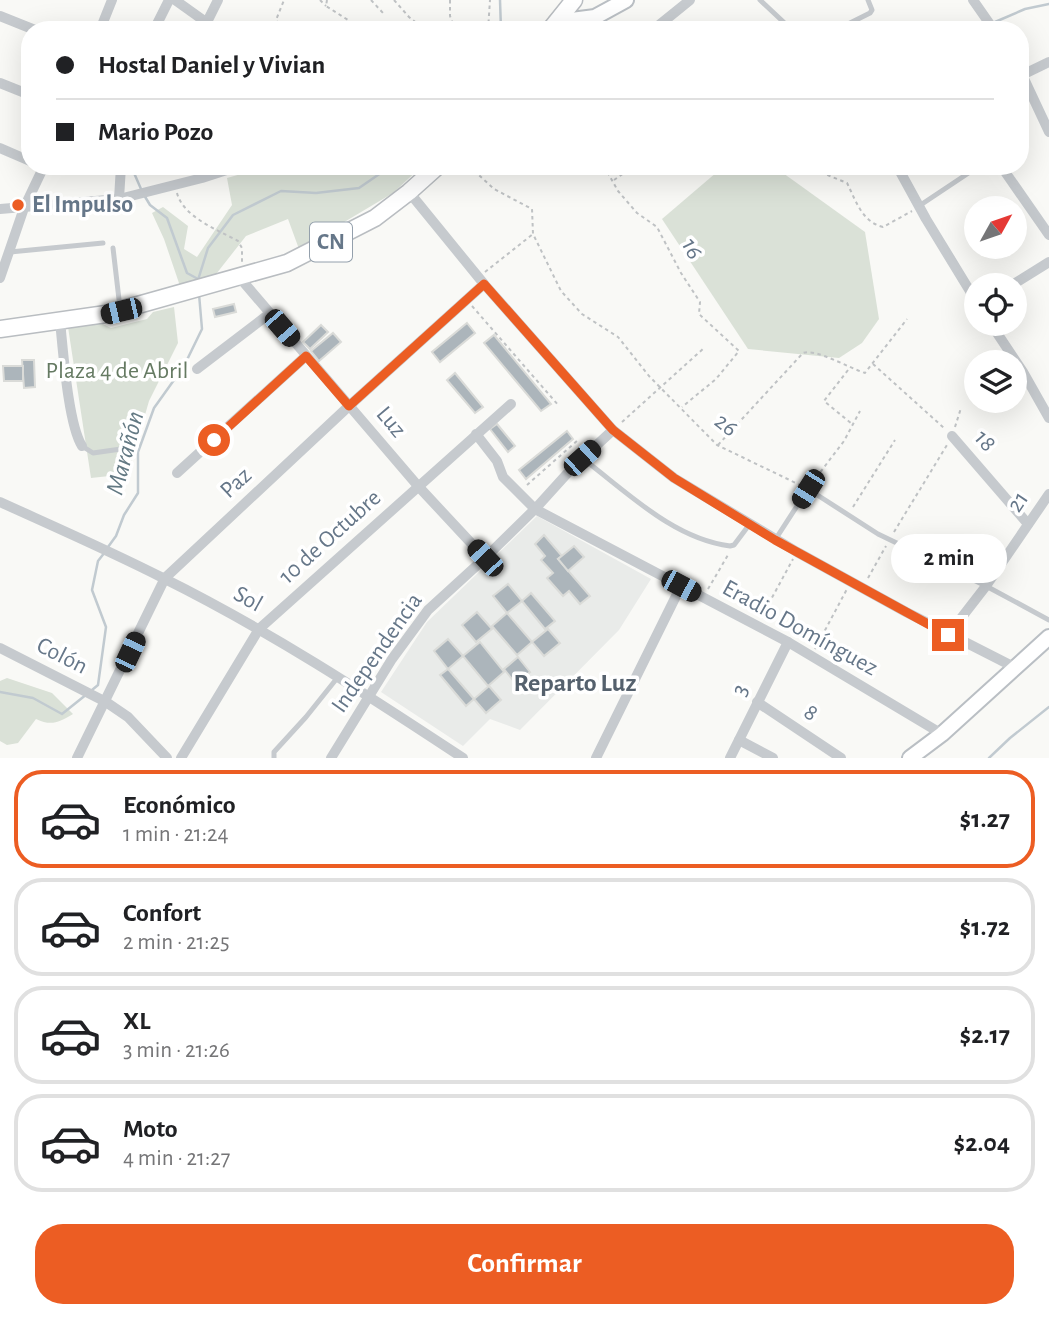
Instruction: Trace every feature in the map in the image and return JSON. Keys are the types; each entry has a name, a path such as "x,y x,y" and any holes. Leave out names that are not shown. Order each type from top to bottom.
{"main road":[{"path":"557,21 574,0"},
{"name":"CN","path":"0,329 121,311 287,263 327,245 375,218 428,175"}],"street":[{"path":"104,21 112,0"},
{"path":"158,21 169,0"},
{"path":"175,0 199,21"},
{"path":"208,21 218,0"},
{"path":"576,21 594,17 626,0"},
{"path":"664,21 690,0"},
{"path":"973,0 988,21"},
{"path":"0,16 21,24"},
{"path":"1029,71 1049,62"},
{"path":"0,83 21,91"},
{"path":"1029,91 1049,132"},
{"path":"0,148 21,156"},
{"path":"0,278 24,208 40,175"},
{"path":"119,199 120,175"},
{"path":"0,209 119,199 209,175"},
{"path":"902,175 964,281"},
{"path":"1007,175 1049,235"},
{"path":"409,192 482,281 613,430 674,478 775,540 948,635 1014,667"},
{"path":"1027,276 1049,262"},
{"name":"Luz","path":"241,278 418,486 485,558"},
{"name":"Paz","path":"77,758 103,700 165,578 467,300 482,281"},
{"path":"197,369 269,314"},
{"path":"60,321 71,405 78,440 82,446"},
{"path":"999,336 1049,418"},
{"path":"177,473 306,356"},
{"name":"10 de Octubre","path":"181,758 259,629 511,404"},
{"name":"Independencia","path":"331,758 369,695 428,610 485,558 582,458 613,430"},
{"name":"Eradio Domínguez","path":"476,434 497,461 502,477 535,509 788,642 942,734"},
{"name":"18","path":"952,436 1028,524"},
{"name":"21","path":"948,635 986,586 1049,494"},
{"name":"Sol","path":"0,502 165,578 259,629 369,695 463,758"},
{"path":"597,758 681,586"},
{"path":"910,758 942,734 1049,636"},
{"name":"3","path":"730,758 788,642"},
{"name":"Colón","path":"0,648 103,700 128,717 167,758"},
{"name":"8","path":"757,702 841,758"},
{"path":"739,740 773,758"}],"lane":[{"path":"760,0 782,21"},
{"path":"854,21 872,10 868,0"},
{"path":"919,206 966,175"},
{"path":"10,252 103,243"},
{"path":"113,248 121,311"},
{"path":"82,446 93,453 128,448"},
{"path":"582,458 666,521 695,537 726,546 734,545 749,524"},
{"path":"775,540 808,489 889,539 1049,620"},
{"path":"274,758 274,752 306,718 338,677"}],"path":[{"path":"277,21 283,0"},
{"path":"320,0 349,21"},
{"path":"326,6 327,0"},
{"path":"371,0 383,13"},
{"path":"394,0 414,21"},
{"path":"450,0 452,21"},
{"path":"489,21 490,0"},
{"name":"26","path":"479,175 494,188 532,209 533,234 561,291 582,314 618,337 661,387 718,446 808,489"},
{"name":"16","path":"609,175 618,191 637,213 657,228 700,302 699,314 738,351 716,379 681,408"},
{"path":"612,181 621,175"},
{"path":"827,175 847,183 862,214 873,225 883,227 919,206"},
{"path":"175,185 179,199 191,213 238,241 243,248 241,278"},
{"path":"482,281 533,234"},
{"path":"467,300 559,406"},
{"path":"718,446 803,354 808,351 865,373 907,319"},
{"path":"613,430 704,348"},
{"name":"18","path":"873,363 952,436"},
{"path":"849,368 824,401 853,424"},
{"path":"862,588 952,436 961,408"},
{"path":"808,489 844,441 860,411"},
{"path":"519,493 578,440"},
{"path":"848,514 895,440"},
{"path":"703,597 734,545"},
{"path":"757,626 797,552"},
{"path":"811,656 851,582"}],"shaded area":[{"path":"537,516 651,579 619,630 520,730 490,719 463,746 381,692 427,622"}],"green space":[{"path":"238,175 412,175 393,193 299,249 288,219 246,236 213,278 180,286 152,213 163,207 188,226 184,249 197,257 232,205 227,178"},
{"path":"713,175 786,175 865,232 879,319 862,343 839,358 748,349 662,219"},
{"name":"Plaza 4 de Abril","path":"174,307 178,343 149,401 128,474 91,478 68,327 99,322 111,328 147,319 153,312"},
{"path":"7,678 52,693 73,714 55,722 36,719 18,743 7,745 0,741 0,681"}],"building":[{"path":"234,304 236,312 215,317 213,309"},
{"path":"467,323 475,333 440,362 432,352"},
{"path":"321,325 328,332 310,349 303,342"},
{"path":"333,333 341,342 319,361 311,351"},
{"path":"494,335 551,404 541,411 484,343"},
{"path":"22,360 34,360 35,387 24,388"},
{"path":"3,366 23,366 23,381 4,381"},
{"path":"455,373 483,407 475,413 447,380"},
{"path":"497,424 515,446 508,452 490,429"},
{"path":"567,431 573,439 526,479 519,470"},
{"path":"544,535 562,556 558,559 590,596 580,604 569,591 563,596 547,578 553,573 541,560 545,556 535,544"},
{"path":"574,546 584,557 568,571 558,559"},
{"path":"508,584 522,601 507,613 493,596"},
{"path":"531,593 555,621 545,629 522,601"},
{"path":"477,612 492,629 476,642 462,625"},
{"path":"507,613 532,642 517,655 492,626"},
{"path":"548,629 560,643 544,656 532,642"},
{"path":"448,639 463,656 448,669 434,651"},
{"path":"480,642 504,672 488,686 463,656"},
{"path":"518,657 530,672 516,684 504,669"},
{"path":"448,669 474,699 466,706 440,675"},
{"path":"489,686 501,700 486,713 474,699"}],"waterway":[{"path":"500,0 501,21"},
{"name":"Marañón","path":"997,21 1025,9 1049,4"},
{"path":"135,175 141,189"},
{"name":"Marañón","path":"198,280 208,248 233,215 281,191 316,193 359,188 378,175"},
{"path":"144,195 150,205 167,218 187,273 198,279"},
{"name":"Marañón","path":"108,547 138,493 138,452 154,408 184,366 202,329 199,294"},
{"name":"Marañón","path":"92,690 98,685 106,627 92,590 98,561 105,552"},
{"name":"Marañón","path":"0,692 33,698 62,714 87,694"},
{"path":"989,758 1049,707"}],"place":[{"name":"El Impulso","path":"18,205"}],"district":[{"name":"Reparto Luz","path":"575,683"}],"route":[{"path":"214,440 306,356 349,406 484,284 613,430 674,478 775,540 948,635"}]}
